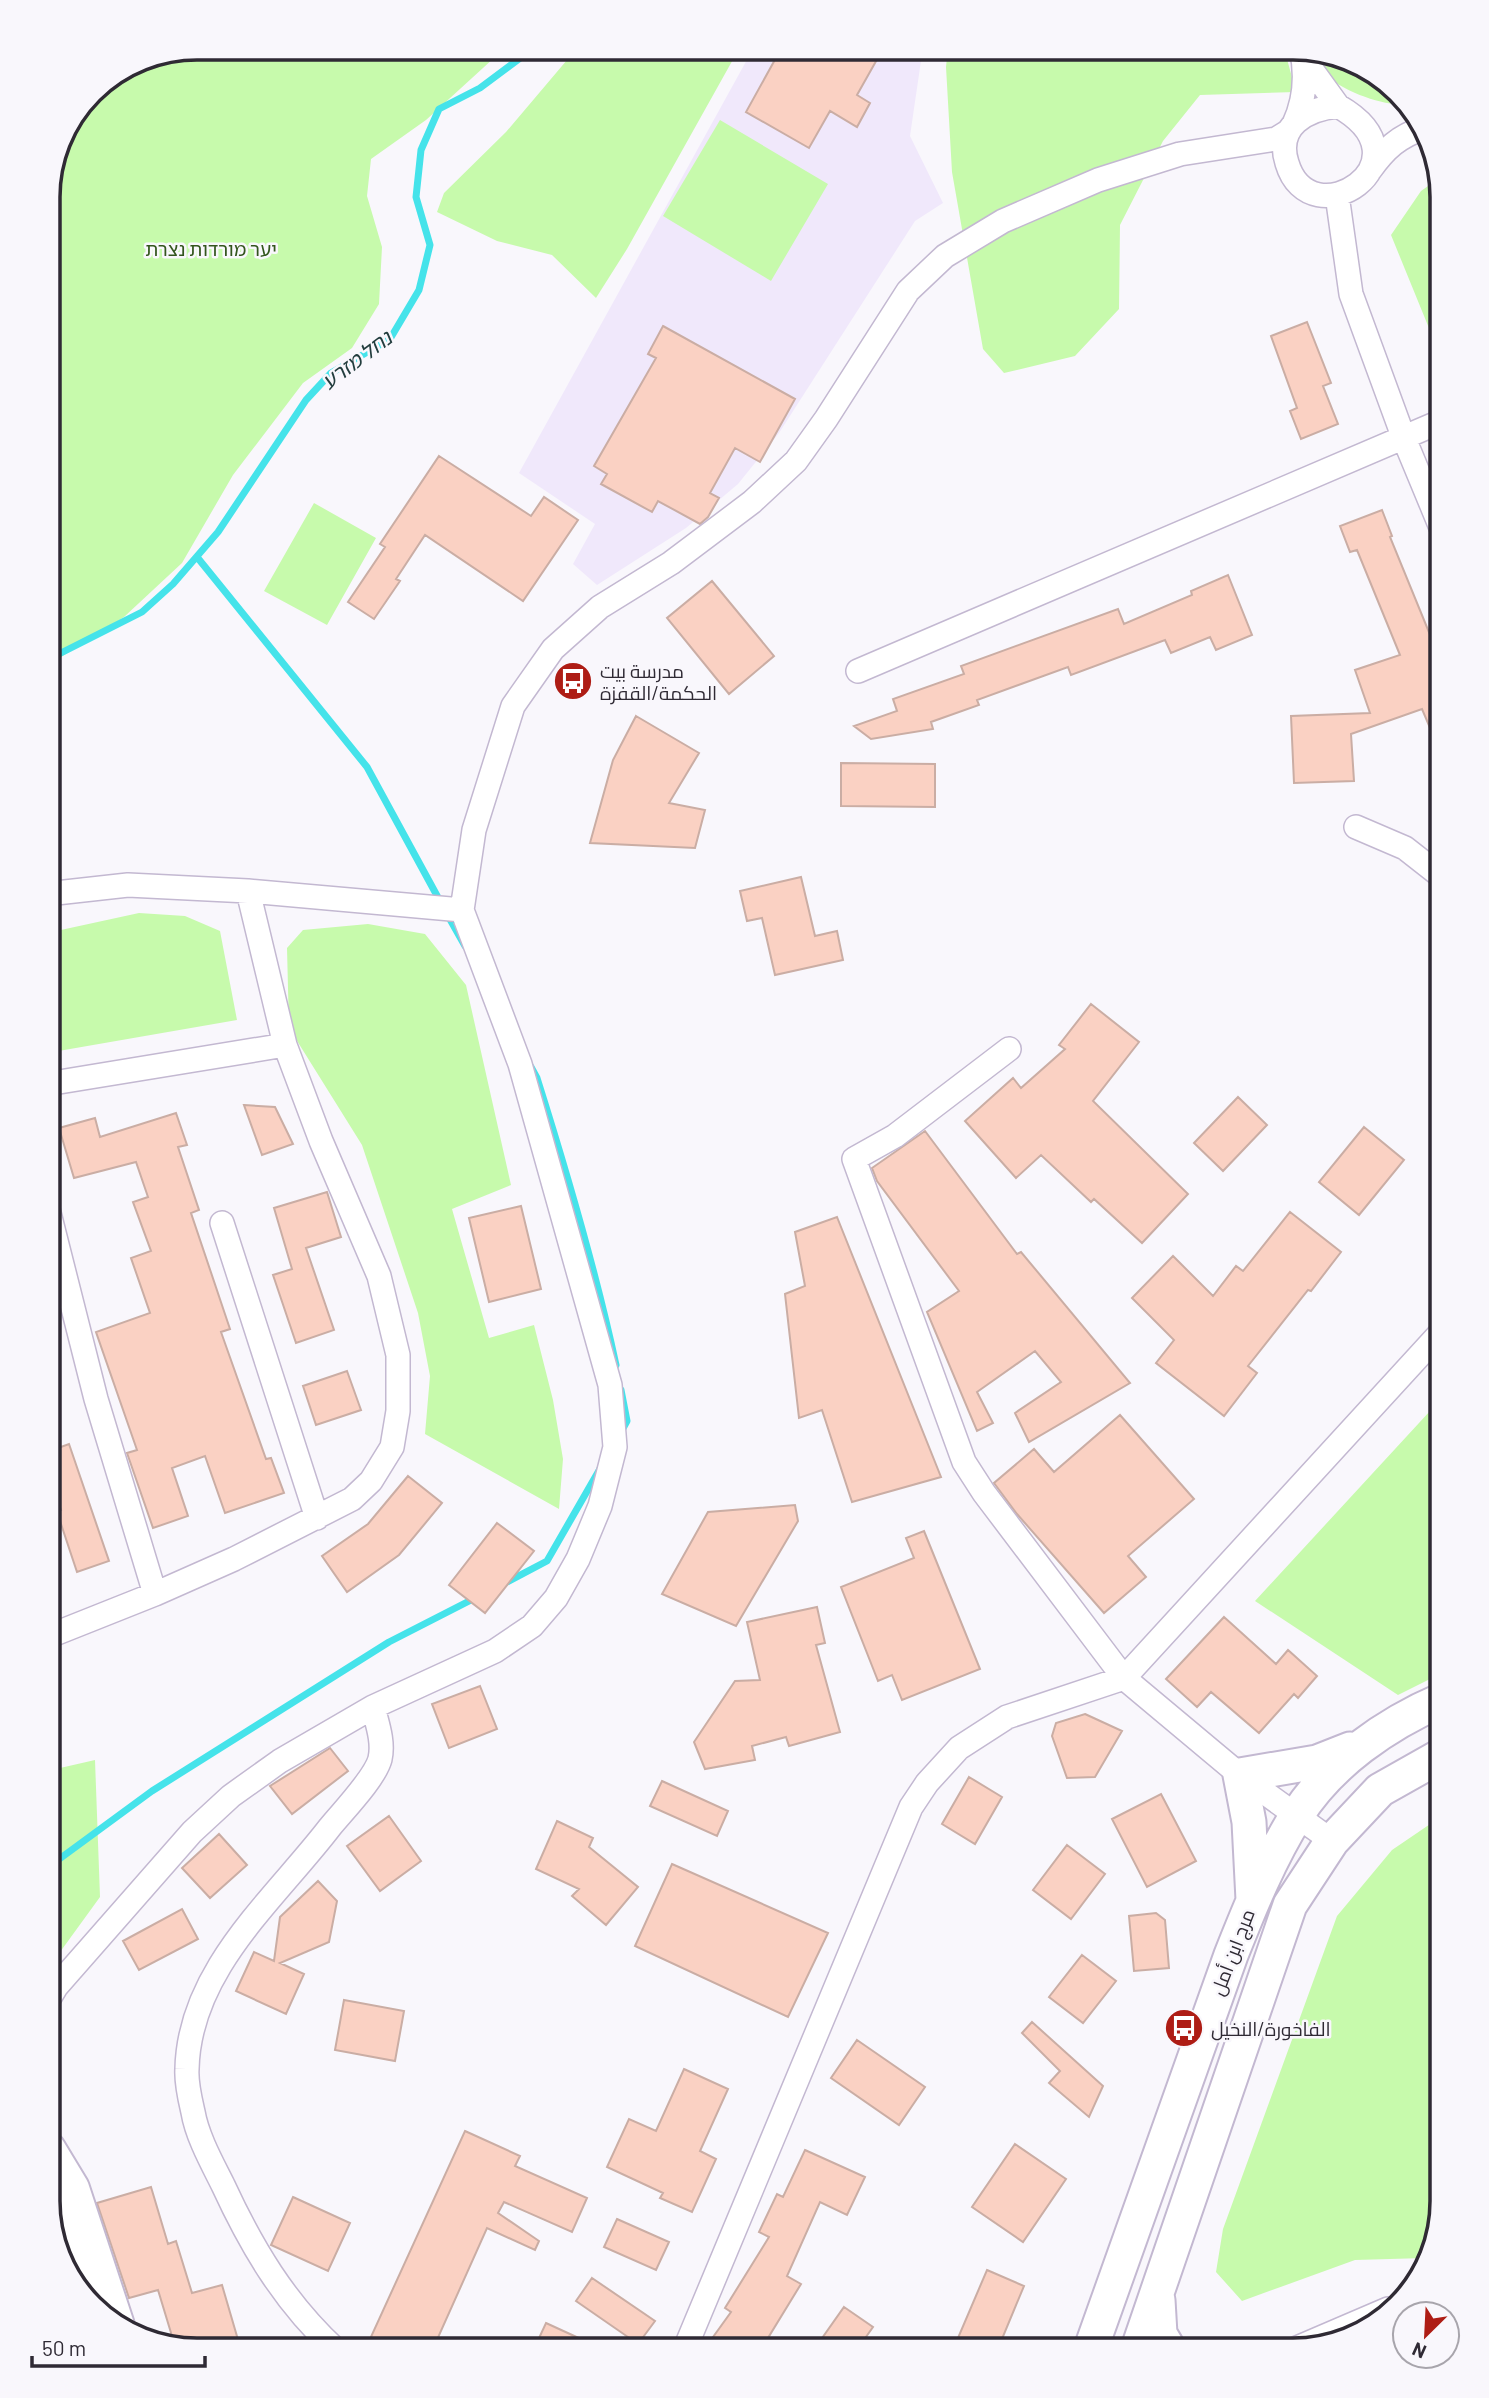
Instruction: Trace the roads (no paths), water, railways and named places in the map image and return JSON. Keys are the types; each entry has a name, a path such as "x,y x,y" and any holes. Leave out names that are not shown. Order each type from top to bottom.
{"highway":[{"path":"60,2173 69,2189 110,2308"}],"street":[{"path":"1303,60 1303,100 1291,128 1284,155 1295,180 1307,190 1322,195 1337,195 1351,190 1362,182 1384,150 1401,137 1413,133"},
{"path":"1308,61 1338,106 1378,126 1411,129"},
{"path":"60,1983 192,1832 231,1796 279,1761 373,1707 495,1651 532,1626 556,1598 578,1559 600,1506 615,1447 610,1385 524,1077 461,910 474,830 513,706 553,649 600,607 671,563 752,502 796,461 908,291 945,256 1003,221 1098,180 1180,154 1276,139 1305,114 1319,108 1338,106"},
{"path":"1360,119 1373,143 1370,170"},
{"path":"1218,148 1248,149 1274,157 1287,167"},
{"path":"1337,195 1351,293 1430,500"},
{"path":"858,671 1430,426"},
{"path":"1356,827 1405,848 1430,868"},
{"path":"60,893 128,885 248,891 461,910"},
{"path":"60,1632 234,1559 352,1499 371,1481 392,1447 398,1410 398,1354 379,1276 321,1140 285,1045 248,891"},
{"path":"60,1082 285,1045"},
{"path":"1009,1049 895,1136 855,1159 964,1462 984,1493 1124,1678 1240,1775 1332,1841"},
{"path":"222,1223 317,1518"},
{"path":"60,1256 96,1399 155,1594"},
{"path":"689,2338 911,1807 928,1783 960,1748 1007,1717 1124,1678 1430,1344"},
{"path":"322,2338 280,2290 239,2221 193,2115 187,2070 194,2022 215,1975 247,1925 320,1841 373,1774 380,1758 381,1740 373,1707"},
{"name":"مرج ابن أمل","path":"1095,2338 1192,2058 1253,1900 1297,1815 1323,1781 1363,1744 1430,1707"},
{"path":"1240,1775 1317,1762 1363,1744"},
{"name":"مرج ابن أمل","path":"1142,2338 1290,1905 1332,1841 1380,1790 1430,1762"},
{"path":"1240,1775 1249,1822 1253,1900"},
{"path":"1158,2294 1162,2338"}],"waterway":[{"name":"נחל מזרע","path":"60,653 142,612 173,584 218,532 306,400 331,373 390,339 419,290 430,245 416,197 421,150 439,109 480,88 518,60"},
{"path":"197,557 367,767 441,903"},
{"path":"447,914 465,946"},
{"path":"531,1067 537,1078 580,1220 616,1365"},
{"path":"621,1390 627,1421 621,1432"},
{"path":"505,1583 547,1561 601,1467"},
{"path":"60,1858 152,1791 389,1642 475,1598"}],"place":[{"name":"مدرسة بيت الحكمة/القفزة","path":"573,681"},
{"name":"الفاخورة/النخيل","path":"1184,2028"}],"park label":[{"name":"יער מורדות נצרת","path":"211,248"}]}
